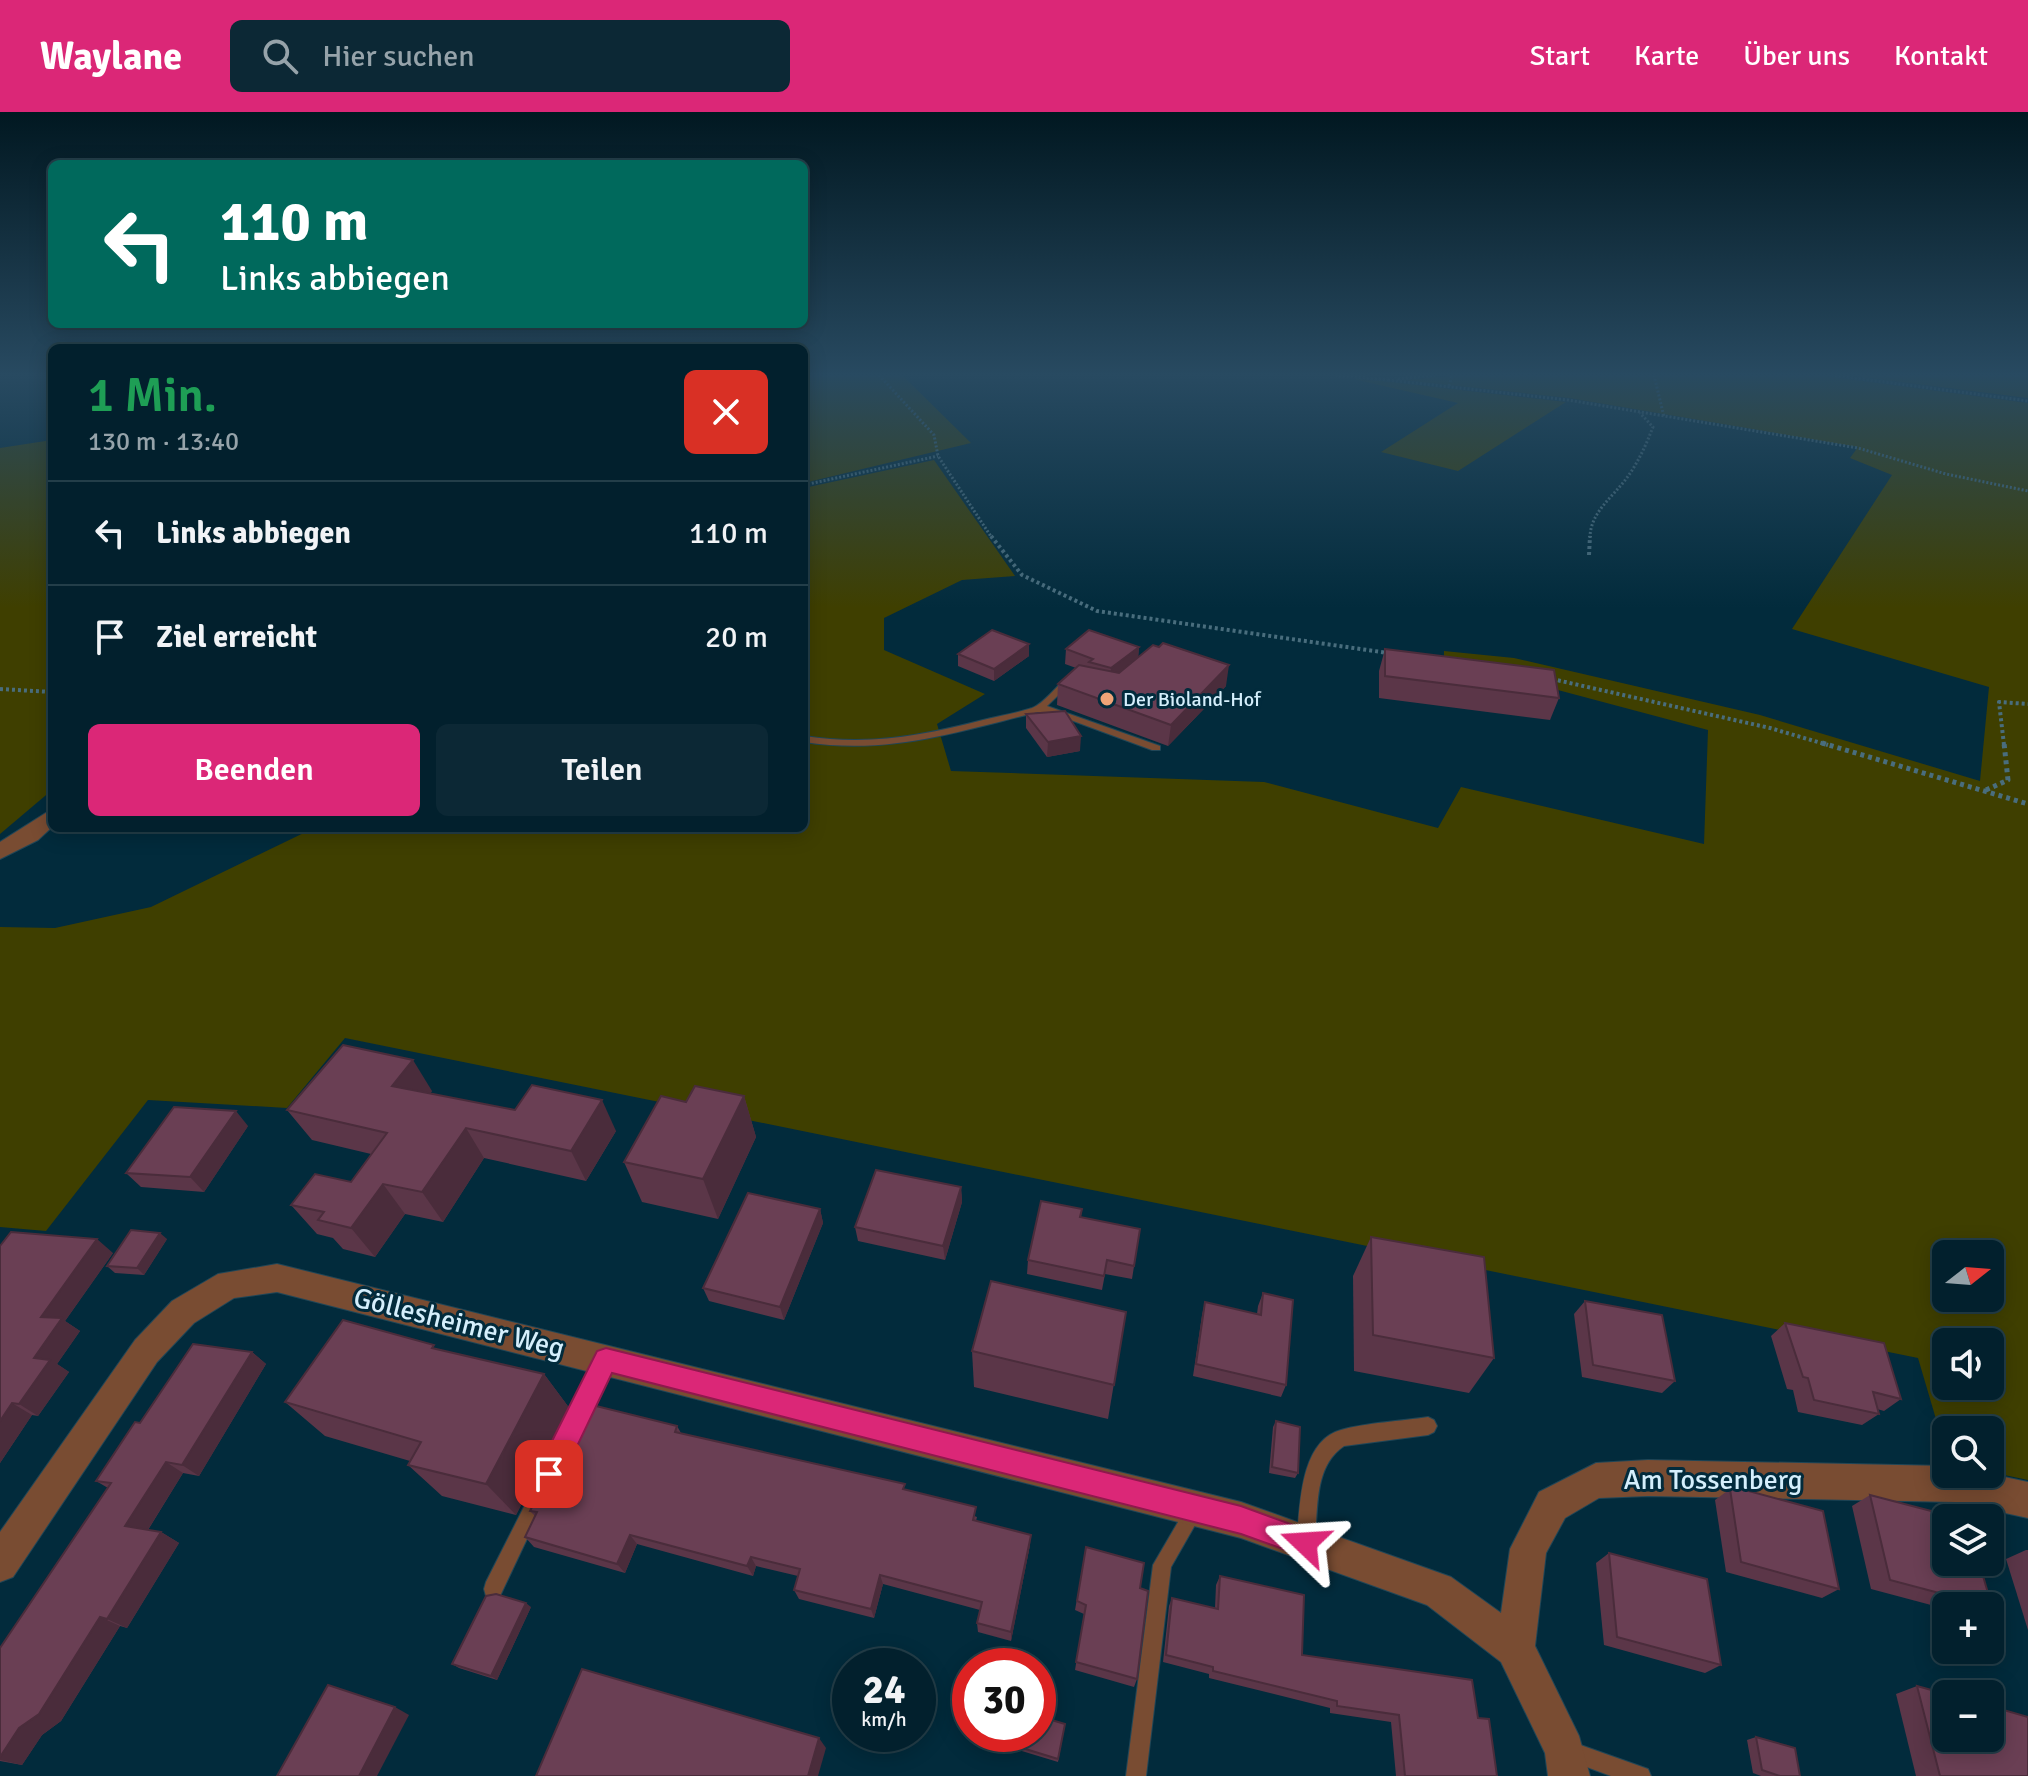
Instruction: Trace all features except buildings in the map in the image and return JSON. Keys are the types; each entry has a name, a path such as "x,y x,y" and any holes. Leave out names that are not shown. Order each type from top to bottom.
{"street":[{"path":"0,852 30,835 48,819"},
{"name":"Göllesheimer Weg","path":"0,1564 146,1351 183,1312 229,1284 277,1278 1241,1520 1438,1590 1515,1648 1567,1763"},
{"name":"Am Tossenberg","path":"1515,1648 1528,1549 1552,1505 1596,1481 1648,1478 1912,1482 1955,1484 2028,1500"}],"lane":[{"path":"1038,709 1071,678 1085,682"},
{"path":"808,739 854,745 895,743 1024,712 1050,709 1156,748"},
{"path":"571,1431 606,1360"},
{"path":"1305,1543 1315,1470 1321,1453 1329,1443 1341,1438 1428,1426"},
{"path":"493,1589 542,1488"},
{"path":"1136,1776 1162,1565 1196,1509"},
{"name":"Göllesheimer Weg","path":"1567,1763 1641,1776"}],"path":[{"path":"938,453 1004,556 1022,575 1097,611 1391,654"},
{"path":"1589,555 1590,522 1627,478 1640,453"},
{"path":"1874,453 1946,474 2028,491"},
{"path":"808,484 938,456"},
{"path":"1539,677 1770,728 2028,804"},
{"path":"0,689 48,692"},
{"path":"1985,791 2008,780 1999,702 2028,704"}],"shaded area":[{"path":"0,453 48,453 48,793 0,834"},
{"path":"808,453 931,453 808,482"},
{"path":"1384,453 1487,453 1458,471"},
{"path":"1854,453 2028,453 2028,1480 2004,1475 2004,1416 1935,1416 1918,1358 345,1038 287,1108 148,1100 46,1231 0,1227 0,927 55,928 151,907 306,832 808,832 808,487 934,460 1015,576 962,580 884,618 884,650 985,694 937,724 951,771 1264,782 1438,828 1461,787 1704,844 1708,730 1509,677 1444,669 1444,651 1514,658 1760,715 1980,781 1989,687 1792,629 1892,475 1850,458"}],"place":[{"name":"Der Bioland-Hof","path":"1107,699"}],"route":[{"path":"549,1474 606,1360 1241,1520 1305,1543"}]}
